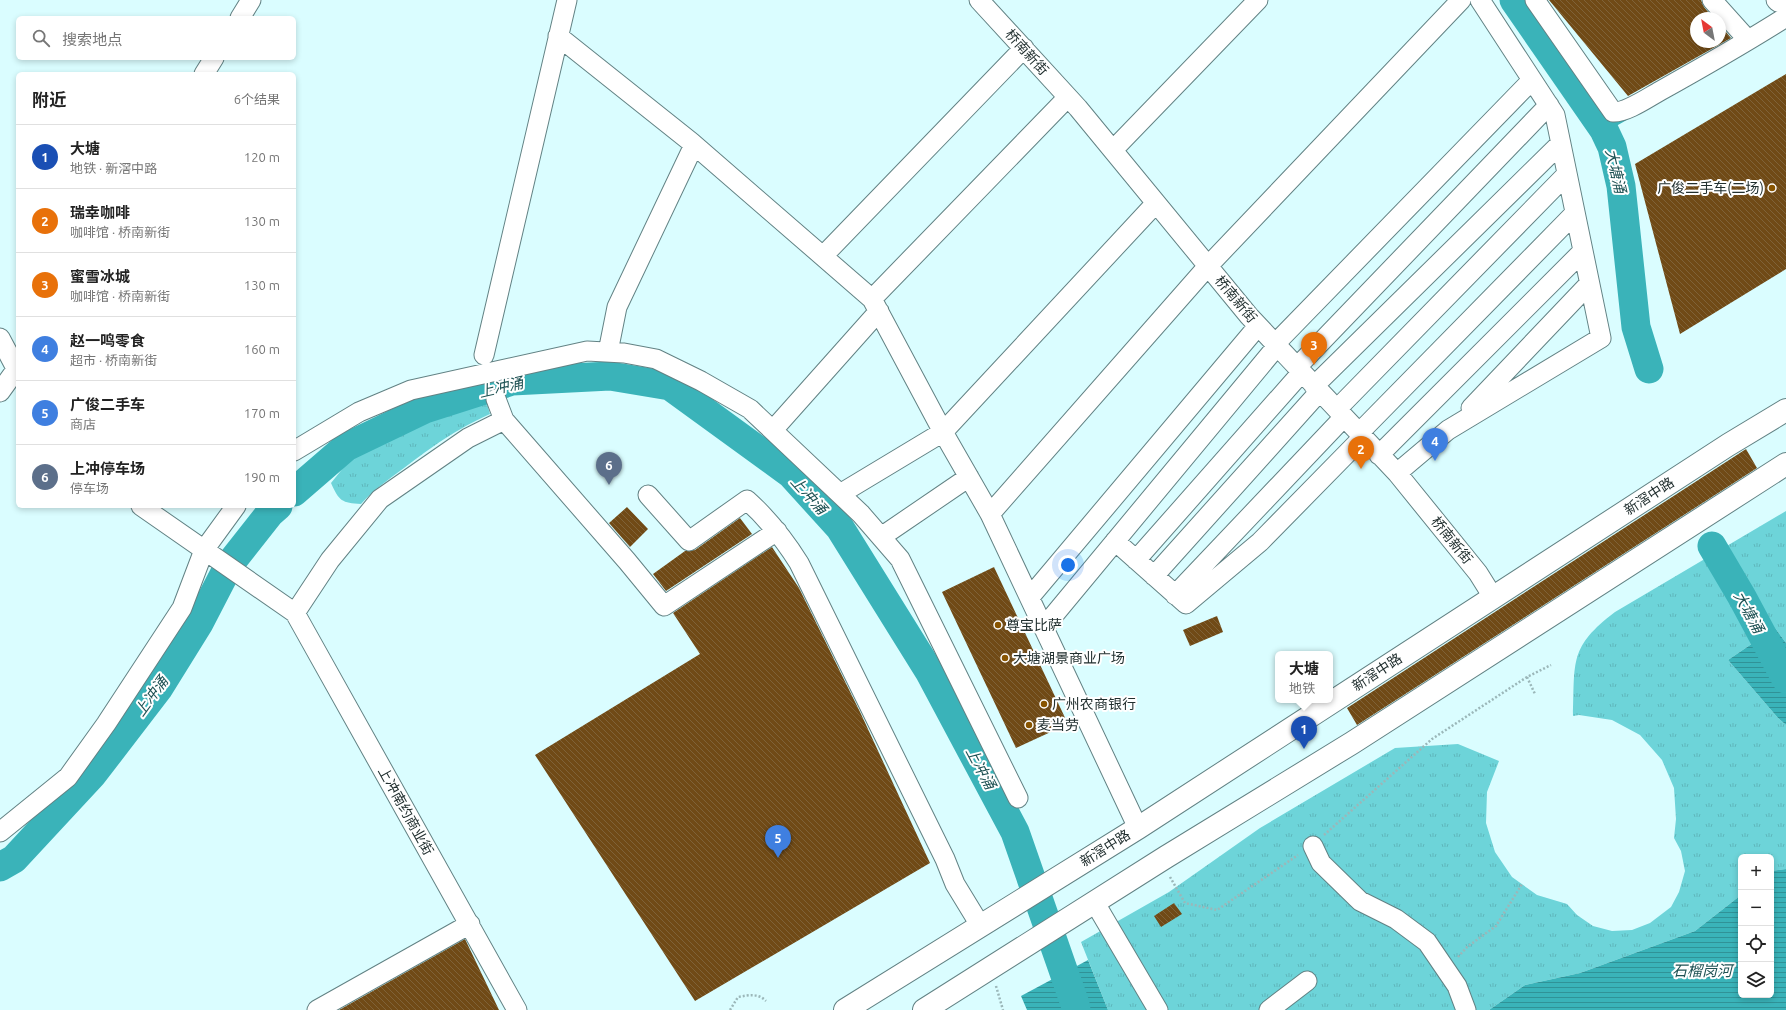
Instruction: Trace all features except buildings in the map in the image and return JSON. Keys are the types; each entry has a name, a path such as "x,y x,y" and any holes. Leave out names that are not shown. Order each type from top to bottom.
{"highway":[{"name":"新滘中路","path":"1333,701 1728,445 1786,410"},
{"path":"924,1010 1352,743 1786,464"},
{"name":"新滘中路","path":"845,1010 987,920 1138,828 1330,703"}],"street":[{"path":"241,16 251,0"},
{"path":"484,355 567,0"},
{"name":"桥南新街","path":"979,0 1068,97 1258,326 1397,473 1478,573 1493,597"},
{"path":"1113,150 1258,0"},
{"path":"990,514 1208,266 1461,0"},
{"path":"1454,427 1601,338 1555,115 1480,0"},
{"path":"1535,0 1613,112 1645,99 1748,40 1780,7"},
{"path":"1712,0 1748,40"},
{"path":"558,36 694,145 823,256 876,305 943,432 990,514 1138,828"},
{"path":"823,256 1024,48"},
{"path":"205,72 213,60"},
{"path":"1044,627 1276,345 1532,80"},
{"path":"773,430 876,305 1068,97"},
{"path":"1136,560 1308,379 1548,105"},
{"path":"1154,576 1308,379 1561,143"},
{"path":"608,352 617,307 694,145"},
{"path":"1175,595 1340,413 1567,174"},
{"path":"840,494 943,432 1156,203"},
{"path":"1115,541 1186,604 1260,542 1575,213"},
{"path":"1379,454 1583,251"},
{"path":"1397,473 1454,427 1590,284"},
{"path":"1030,597 1258,326"},
{"path":"0,338 16,367"},
{"path":"296,450 358,412 411,390 586,351 608,352 656,359 701,381 750,409 861,514 900,559 998,754 1018,798"},
{"path":"0,392 16,370"},
{"path":"496,399 504,420 664,606 777,531"},
{"path":"144,508 259,586 295,613 330,560 380,499 468,438 504,420"},
{"path":"881,538 969,477"},
{"path":"648,496 689,541 747,500 777,531 799,563 945,859 954,884 987,920"},
{"path":"0,832 68,777 106,724 182,608 204,550 235,508"},
{"name":"上冲南约商业街","path":"295,613 470,924 516,1010"},
{"path":"1313,846 1321,863 1360,901 1396,918 1426,942 1457,986 1466,1010"},
{"path":"1095,903 1158,1010"},
{"path":"316,1010 470,924"},
{"path":"1269,1010 1307,981"}],"path":[{"path":"1167,873 1185,903 1217,910 1313,846 1432,739 1526,677 1551,665"},
{"path":"1526,677 1534,694"},
{"path":"1446,971 1467,947 1496,926 1522,884"},
{"path":"991,968 1003,1010"},
{"path":"730,1010 738,997 752,994 762,997 766,1001"}],"green space":[{"path":"485,397 490,414 455,432 435,445 381,485 361,504 345,502 336,494 331,483 352,457 440,412"},
{"path":"1786,511 1786,643 1775,628 1728,660 1778,718 1786,725 1786,869 1774,871 1774,854 1738,854 1738,897 1695,931 1580,973 1525,985 1489,1010 1108,1010 1081,942 1169,892 1260,828 1395,748 1458,744 1499,761 1487,792 1486,823 1495,852 1512,877 1537,895 1567,904 1577,915 1593,926 1612,931 1632,930 1650,923 1671,907 1679,892 1685,871 1681,851 1674,838 1676,819 1674,788 1662,760 1640,735 1612,720 1579,715 1573,716 1575,668 1582,646 1589,635 1615,612"}],"water":[{"path":"1775,628 1786,643 1786,725 1778,718 1728,660"},
{"name":"石榴岗河","path":"1786,869 1786,1010 1489,1010 1525,985 1580,973 1695,931 1738,897 1738,998 1774,998 1774,871"},
{"path":"1088,960 1108,1010 1027,1010 1021,996"}],"waterway":[{"name":"大塘涌","path":"1514,0 1604,130 1612,147 1621,186 1636,327 1649,369"},
{"path":"1604,130 1625,118"},
{"name":"上冲涌","path":"296,490 346,447 425,409 512,381 610,376 670,386 791,474 840,528 929,671 1015,832 1076,1010"},
{"name":"上冲涌","path":"0,867 14,859 92,775 158,689 199,623 229,565 270,513 276,508"},
{"name":"大塘涌","path":"1712,546 1742,597 1786,679"}],"place":[{"name":"广俊二手车(二场)","path":"1772,188"},
{"name":"蜜雪冰城","path":"1314,365"},
{"name":"赵一鸣零食","path":"1435,461"},
{"name":"瑞幸咖啡","path":"1361,469"},
{"name":"上冲停车场","path":"609,485"},
{"name":"尊宝比萨","path":"998,625"},
{"name":"大塘湖景商业广场","path":"1005,658"},
{"name":"广州农商银行","path":"1044,704"},
{"name":"麦当劳","path":"1029,725"},
{"name":"大塘","path":"1304,749"},
{"name":"广俊二手车","path":"778,858"}]}
